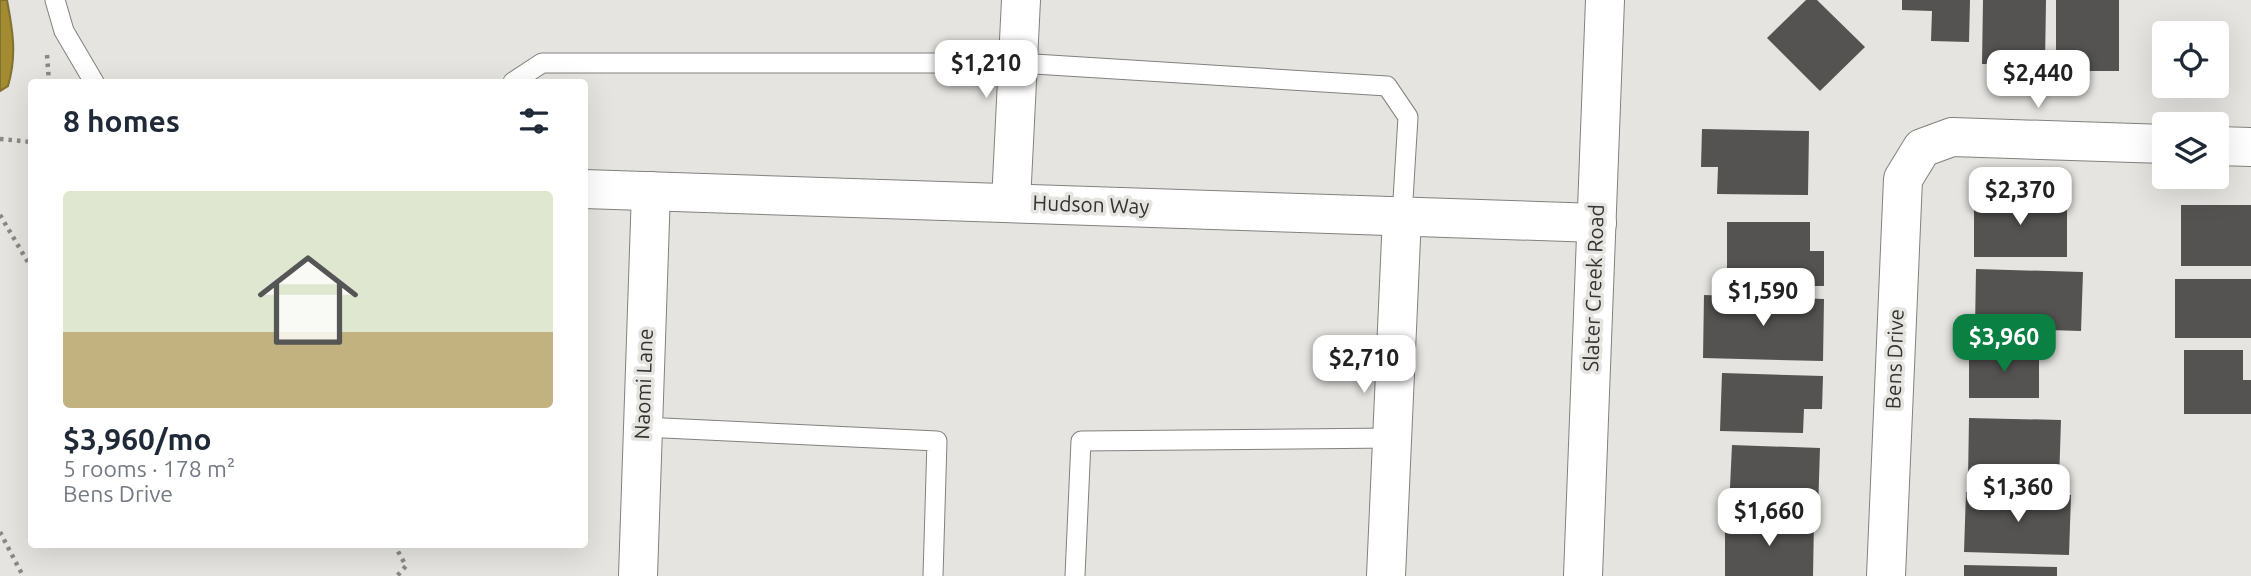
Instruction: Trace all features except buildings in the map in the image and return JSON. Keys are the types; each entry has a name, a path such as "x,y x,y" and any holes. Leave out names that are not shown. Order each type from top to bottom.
{"street":[{"path":"1012,202 1021,0"},
{"name":"Slater Creek Road","path":"1583,576 1605,0"},
{"name":"Bens Drive","path":"1886,576 1903,179 1922,148 1952,137 2152,144"},
{"path":"2229,146 2251,147"},
{"name":"Hudson Way","path":"588,189 1597,223"},
{"name":"Naomi Lane","path":"638,576 650,191"},
{"path":"1385,576 1402,216"}],"lane":[{"path":"55,0 64,31 92,79"},
{"path":"518,79 542,63 1018,63 1387,86 1408,117 1402,216"},
{"path":"643,427 937,440 933,576"},
{"path":"1075,576 1081,440 1392,438"}],"path":[{"path":"0,139 28,142"},
{"path":"0,215 28,262"},
{"path":"0,532 23,576"},
{"path":"396,548 405,566 397,576"}],"shaded area":[{"path":"0,0 7,0 13,54 8,86 0,91"}]}
